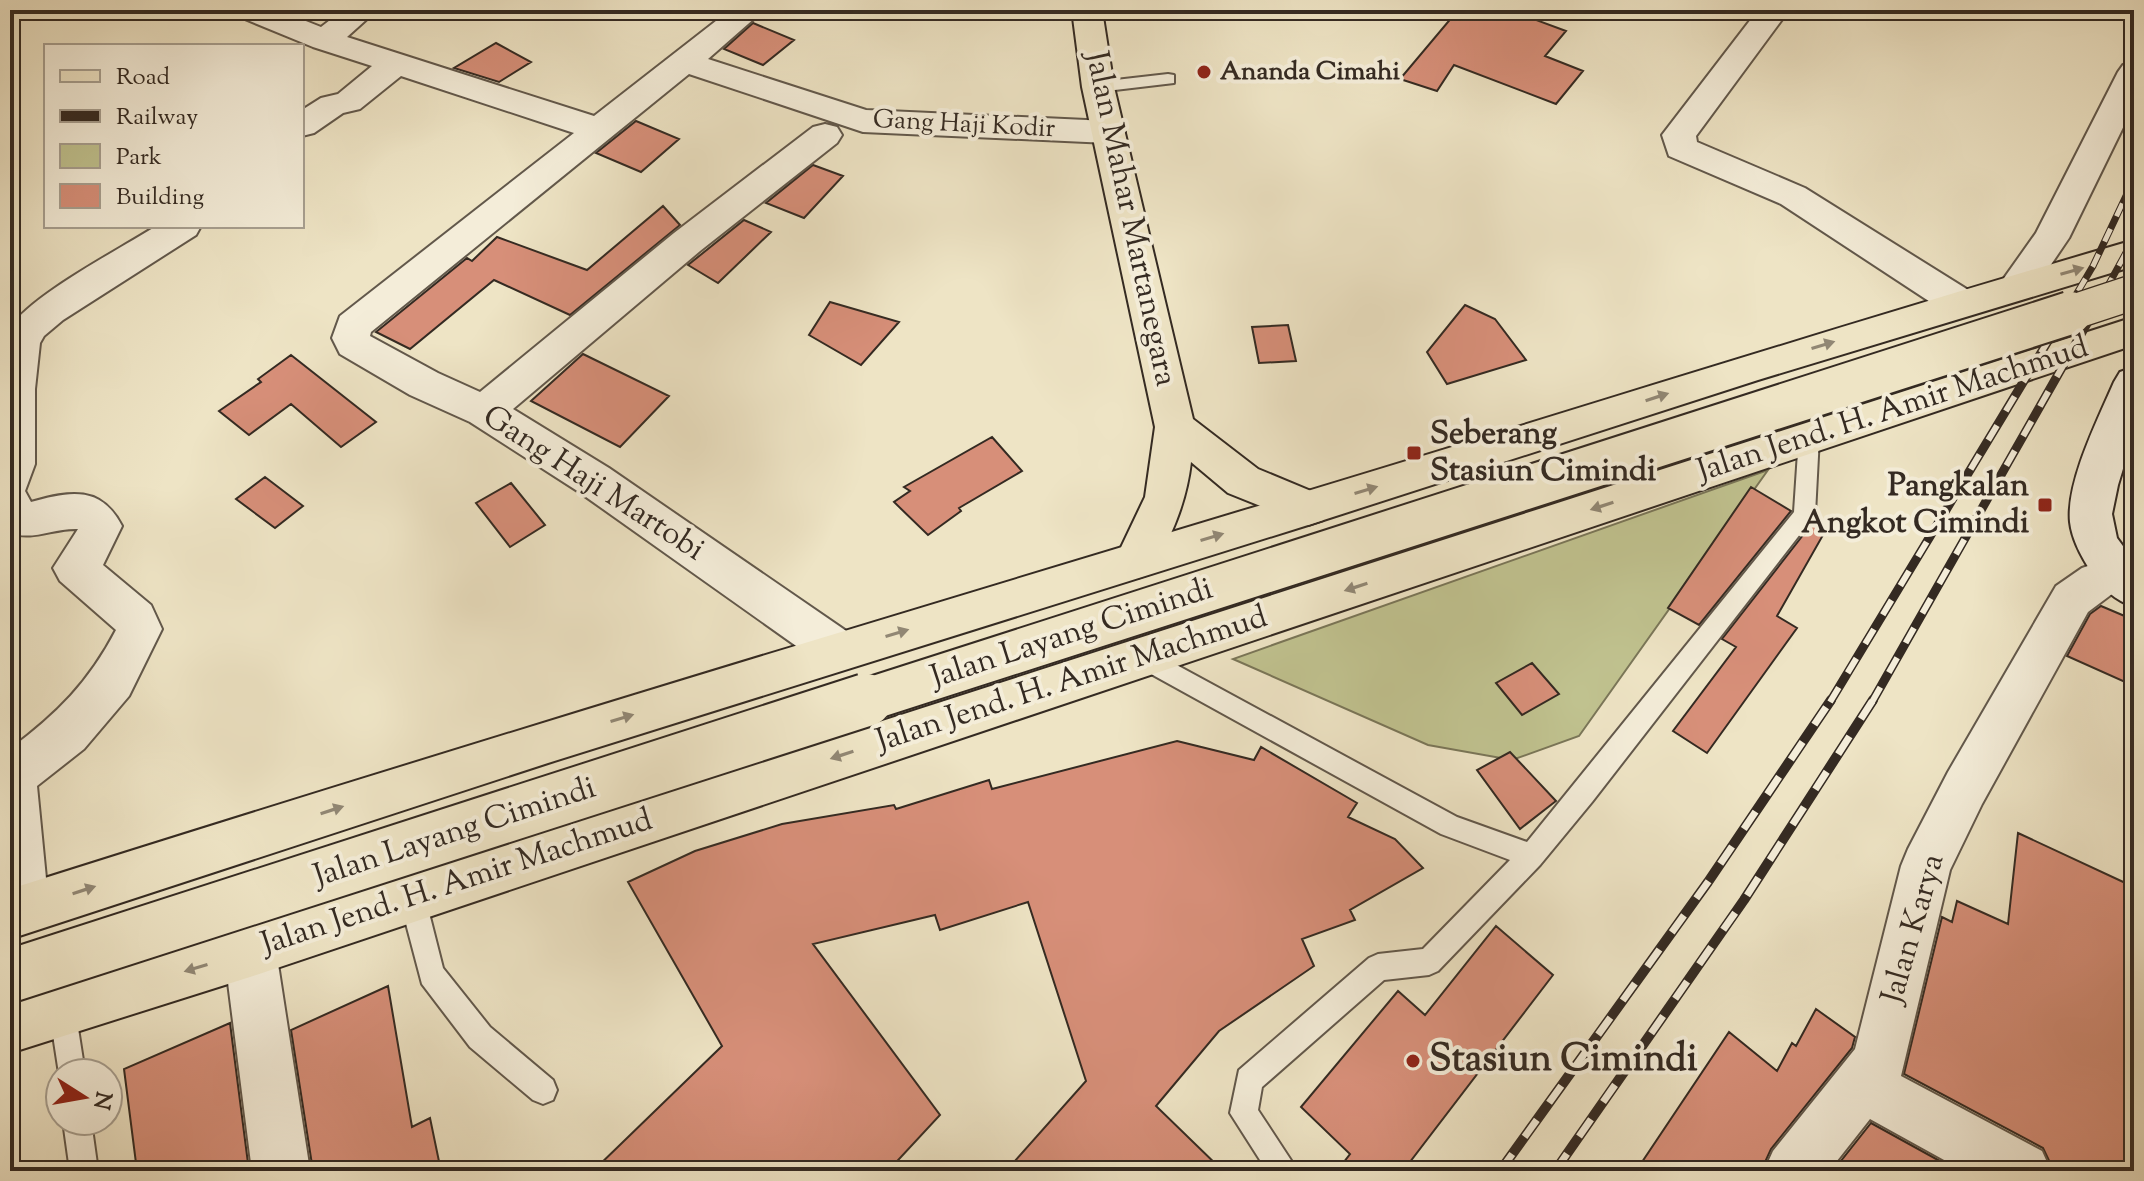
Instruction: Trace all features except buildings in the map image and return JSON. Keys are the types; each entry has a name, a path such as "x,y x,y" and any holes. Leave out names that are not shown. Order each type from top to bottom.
{"main road":[{"name":"Jalan Mahar Martanegara","path":"1087,10 1098,87 1175,427 1166,497 1137,560"},
{"path":"17,911 548,741 1308,508 1960,303 2134,253"},
{"name":"Jalan Layang Cimindi","path":"10,976 2134,292"},
{"name":"Jalan Jend. H. Amir Machmud","path":"10,1026 250,951 2134,331"},
{"path":"1749,368 1809,437"},
{"name":"Jalan Mahar Martanegara","path":"1175,427 1243,481 1308,508"},
{"path":"548,741 563,847"}],"street":[{"path":"251,10 324,40 598,129 749,10"},
{"path":"324,40 362,10"},
{"path":"1774,10 1679,135 1681,148 1793,196 1960,303"},
{"name":"Gang Haji Kodir","path":"686,62 863,121 1108,132"},
{"path":"304,124 333,105 348,102 396,63"},
{"path":"2016,288 2051,238 2134,72"},
{"name":"Gang Haji Martobi","path":"598,129 353,326 350,332 354,344 424,384 484,411 594,480 839,651"},
{"path":"304,133 315,139 304,147"},
{"path":"484,411 687,242 825,135"},
{"path":"10,480 21,342 31,326 50,310 180,228"},
{"path":"2125,581 2100,547 2091,516 2124,403 2134,382"},
{"path":"10,502 13,515 25,521 60,511 89,512 101,526 89,551 75,568 135,619 140,629 113,682 67,734 10,779 15,794 17,911"},
{"name":"Jalan Karya","path":"1793,1171 1879,1063 1926,866 2072,599 2097,581 2125,581"},
{"path":"250,951 281,1171"},
{"path":"1862,1085 2022,1171"}],"lane":[{"path":"1098,87 1168,79"},
{"path":"1284,1171 1244,1113 1249,1080 1378,967 1429,962 1531,856 1804,514 1809,437"},
{"path":"1141,657 1450,826 1531,856"},
{"path":"412,897 431,975 480,1037 543,1090"},
{"path":"62,1009 69,1057"},
{"path":"79,1137 84,1171"}],"green space":[{"path":"1768,470 1579,736 1512,760 1428,745 1233,659"}],"railway":[{"path":"2064,315 2093,266 2134,179"},
{"path":"2092,315 2134,238"},
{"path":"1830,702 2065,313"},
{"path":"1872,702 2093,313"},
{"path":"1500,1171 1708,882 1831,700"},
{"path":"1555,1171 1744,900 1873,700"}],"place":[{"name":"Ananda Cimahi","path":"1204,72"},
{"name":"Seberang Stasiun Cimindi","path":"1414,453"},
{"name":"Pangkalan Angkot Cimindi","path":"2045,505"},
{"name":"Stasiun Cimindi","path":"1413,1061"}]}
